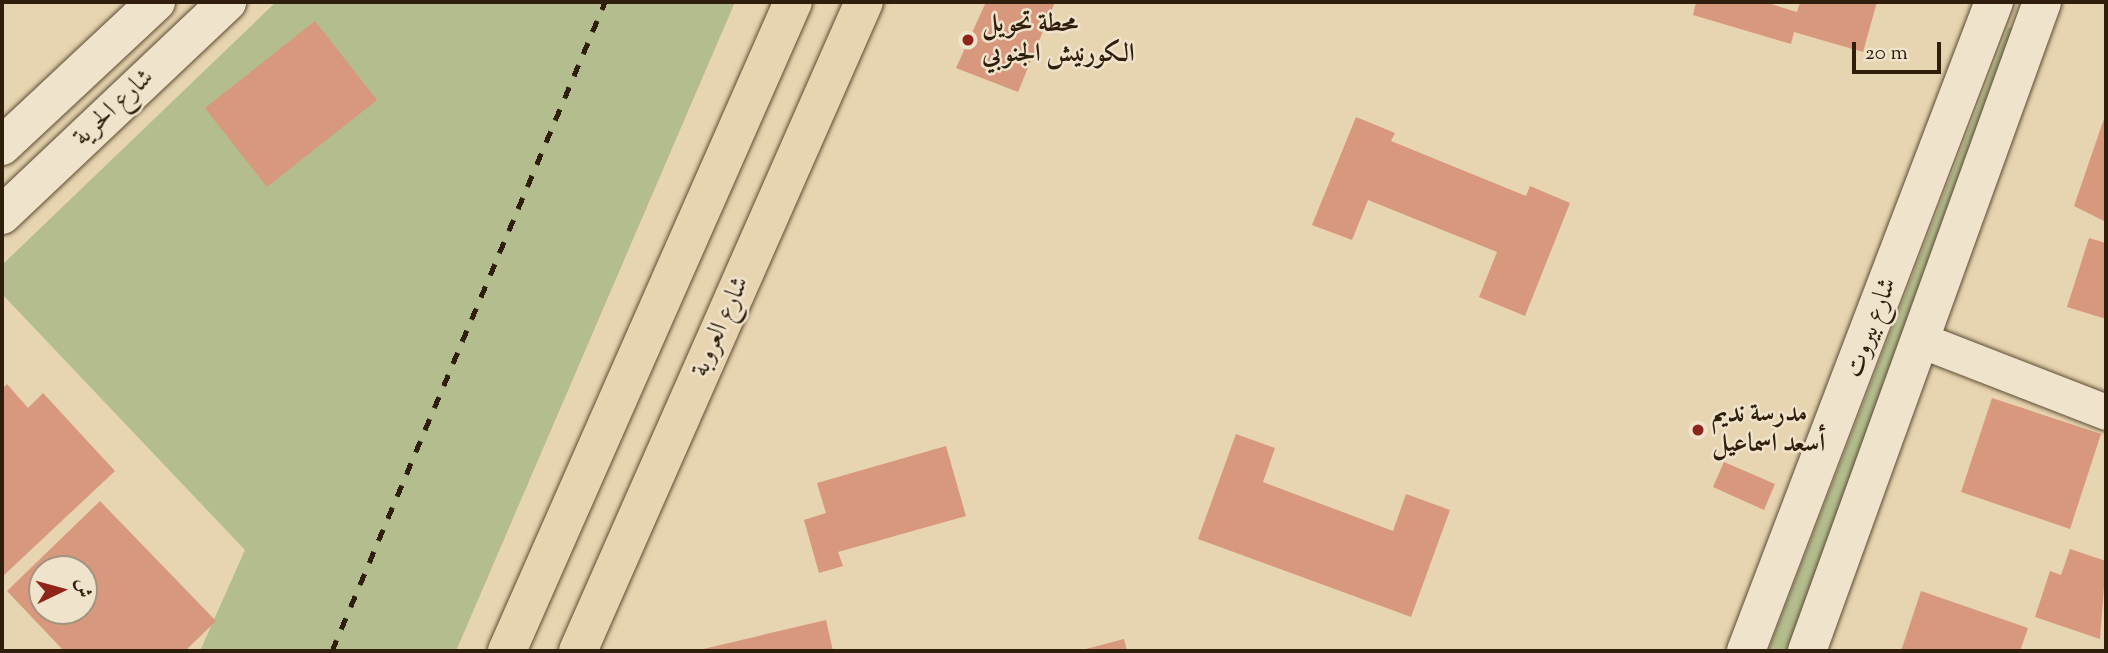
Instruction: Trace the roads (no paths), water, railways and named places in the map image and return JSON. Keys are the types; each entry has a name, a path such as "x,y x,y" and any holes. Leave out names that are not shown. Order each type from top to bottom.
{"main road":[{"name":"شارع الحرية","path":"2,146 156,2"},
{"name":"شارع الحرية","path":"2,215 227,2"},
{"path":"507,651 793,2"},
{"name":"شارع العروبة","path":"578,651 864,2"},
{"name":"شارع بيروت","path":"1746,651 1994,2"},
{"name":"شارع بيروت","path":"1807,651 1923,341 2042,2"}],"street":[{"path":"1923,341 2106,412"}],"railway":[{"path":"332,651 605,2"}],"place":[{"name":"محطة تحويل الكورنيش الجنوبي","path":"968,40"},
{"name":"مدرسة نديم أسعد اسماعيل","path":"1698,430"}]}
